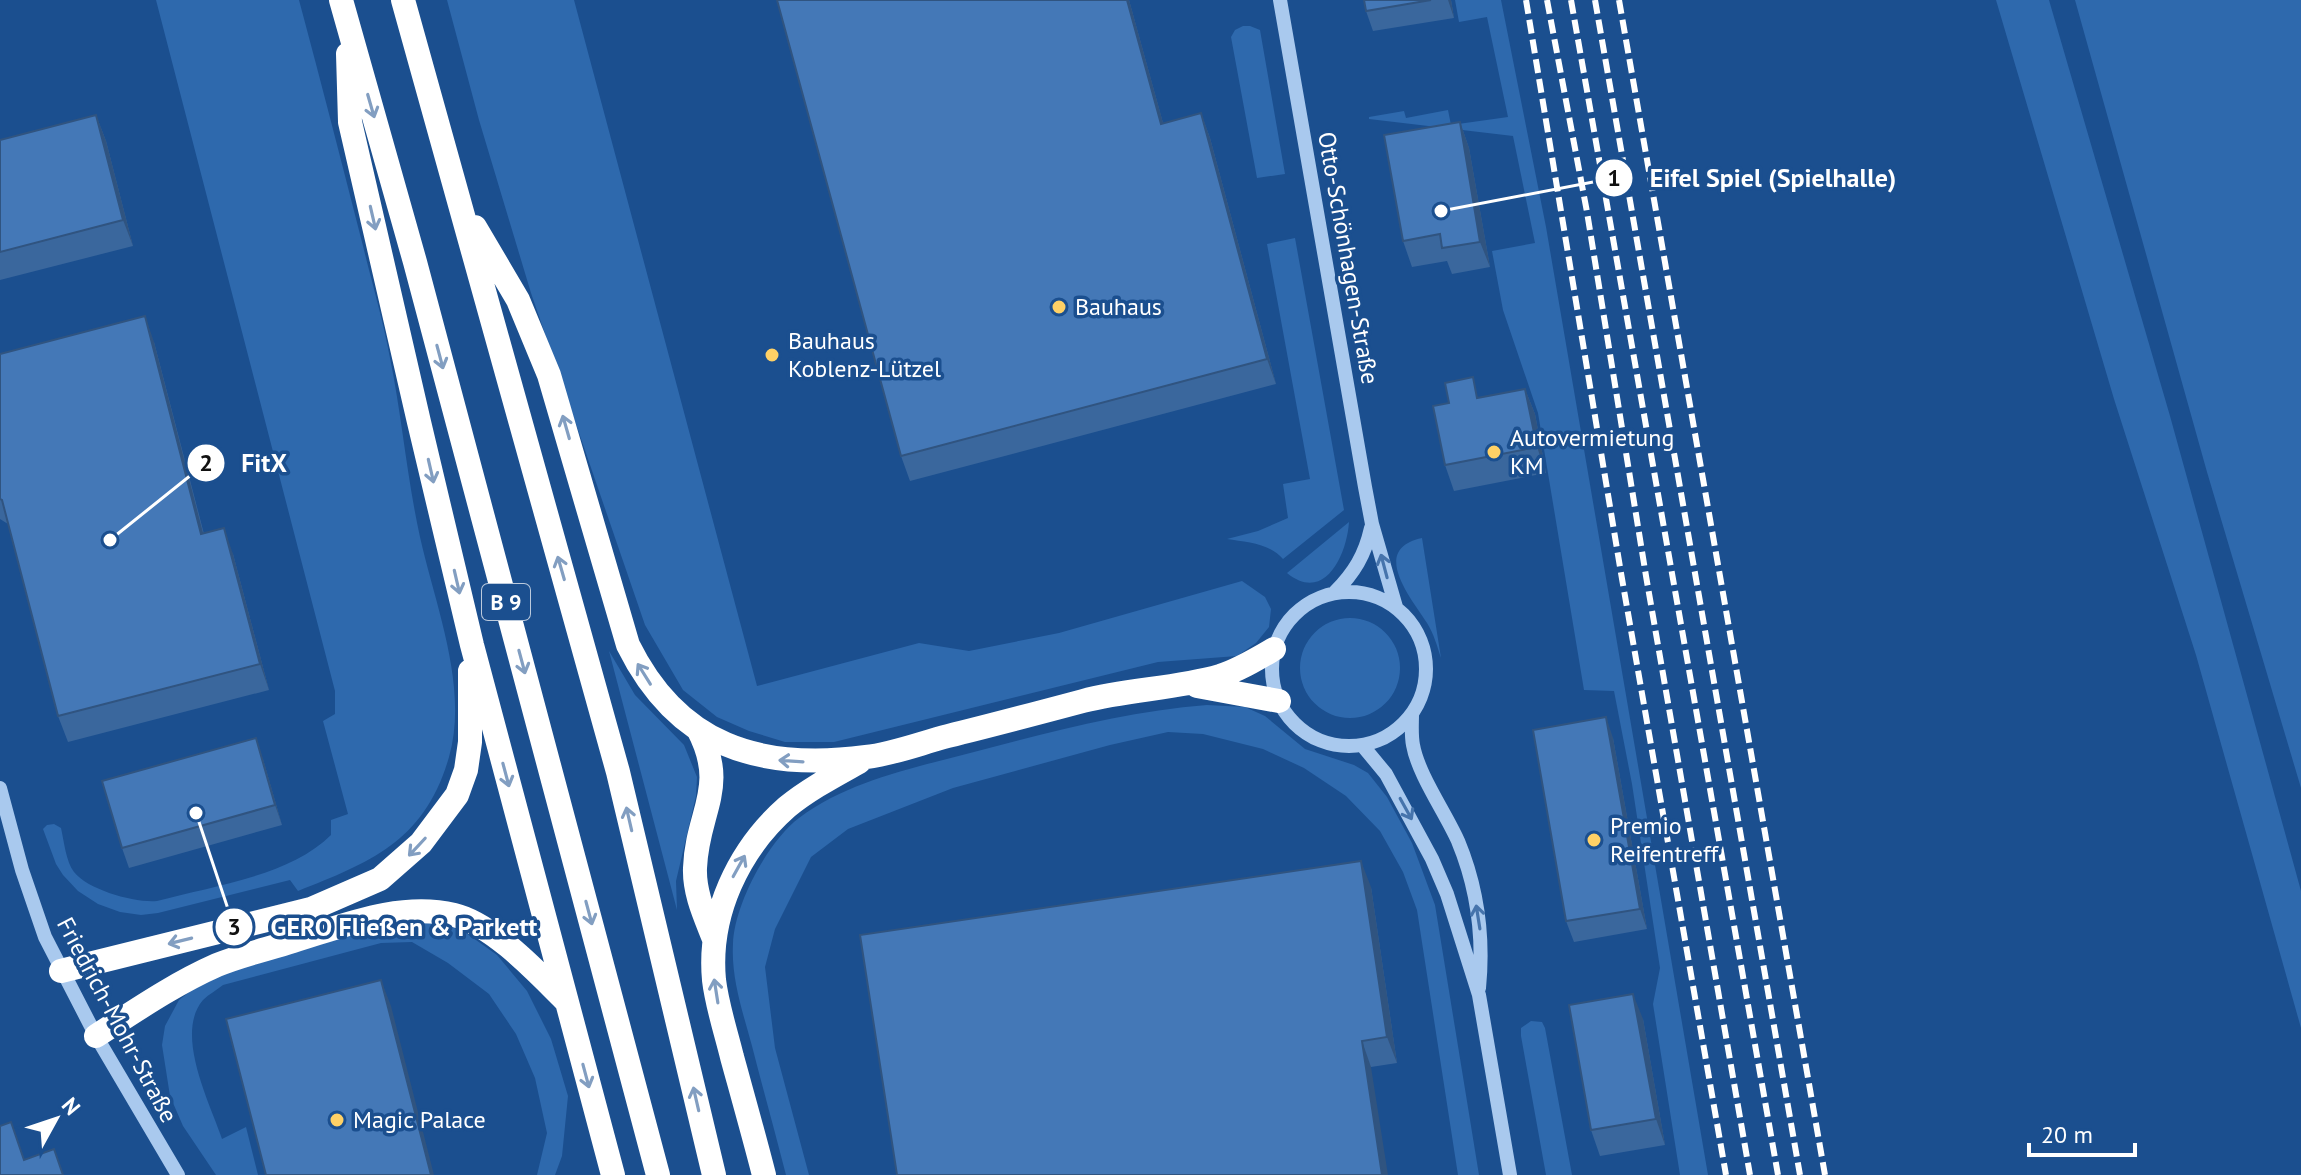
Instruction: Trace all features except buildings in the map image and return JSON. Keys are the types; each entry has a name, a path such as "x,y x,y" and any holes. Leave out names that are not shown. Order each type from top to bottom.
{"highway":[{"name":"B 9","path":"341,0 419,277 658,1175"},
{"name":"B 9","path":"403,0 618,772 714,1175"},
{"path":"349,31 347,81 350,122 472,645 613,1175"},
{"path":"457,196 518,300 549,375 628,645 661,698 698,729 739,749 774,759 812,762 868,757 1093,699 1223,675 1274,649"},
{"path":"61,971 311,909 380,879 404,860 442,818 457,795 466,770 470,742 472,645"},
{"path":"1187,684 1279,701"},
{"path":"698,729 709,754 712,778 698,845 696,883 714,939"},
{"path":"764,1175 718,1004 714,939 731,881 745,855 765,829 801,796 868,757"},
{"path":"96,1036 146,1004 220,964 367,919 401,913 444,913 473,923 511,951 566,1001"}],"street":[{"name":"Otto-Schönhagen-Straße","path":"1280,0 1372,524 1396,607"},
{"name":"Otto-Schönhagen-Straße","path":"1335,592 1348,580 1361,559 1372,524"},
{"path":"1335,592 1361,592 1396,607 1416,630 1426,657 1425,687 1412,714 1390,735 1362,745 1345,746 1313,737 1287,716 1273,684 1274,649 1280,634 1300,609 1335,592"},
{"path":"1412,714 1413,747 1458,841 1470,877 1479,918 1482,953 1479,995"},
{"path":"1362,745 1386,774 1432,859 1447,894 1479,995 1510,1175"},
{"name":"Friedrich-Mohr-Straße","path":"0,788 22,870 45,937 96,1036 178,1175"}],"shaded area":[{"path":"156,0 299,0 384,330 415,515 448,646 455,703 449,757 439,786 426,809 392,845 349,870 298,891 290,880 141,915 98,904 78,891 56,864 43,829 54,824 61,828 71,868 90,884 125,897 157,901 249,878 294,860 331,835 331,820 348,814 323,721 335,714 335,691"},
{"path":"447,0 574,0 757,686 919,643 969,651 1059,633 1242,581 1265,597 1271,609 1269,627 1256,643 1237,656 1158,662 834,742 785,742 717,717 683,690 645,625 531,293"},
{"path":"1455,0 1501,0 1546,227 1708,1175 1680,1175 1653,1004 1660,968 1632,784 1614,691 1584,690 1538,413 1503,310 1492,251 1535,243 1513,136 1369,119 1404,111 1406,118 1448,110 1451,125 1508,117 1487,17 1459,22"},
{"path":"1996,0 2049,0 2170,416 2301,891 2301,1028 2196,655 2114,399"},
{"path":"2075,0 2301,0 2301,788 2207,472"},
{"path":"1243,26 1260,30 1285,174 1257,178 1231,37 1235,30"},
{"path":"1295,238 1344,510 1283,559 1264,546 1227,539 1258,531 1288,518 1283,484 1310,479 1267,244"},
{"path":"1349,522 1339,560 1323,579 1312,583 1300,581 1287,573"},
{"path":"1422,538 1441,658 1429,627 1404,588 1396,563 1398,552"},
{"path":"1350,618 1369,622 1385,633 1396,649 1400,668 1396,687 1385,703 1369,714 1350,718 1331,714 1315,703 1304,687 1300,668 1304,649 1315,633 1331,622"},
{"path":"609,651 635,695 684,745 697,777 696,796 676,881 677,910"},
{"path":"1207,705 1245,707 1265,716 1305,749 1354,765 1368,773 1387,797 1412,843 1435,905 1479,1175 1458,1175 1417,910 1403,872 1380,831 1346,796 1304,768 1263,749 1203,734 1168,732 953,788 848,829 811,857 775,929 765,967 775,1048 809,1175 786,1175 738,995 733,944 746,893 765,858 787,828 839,794 906,770 1089,723"},
{"path":"430,922 462,930 497,955 527,991 551,1039 568,1096 562,1156 555,1175 537,1175 547,1133 535,1078 516,1034 489,994 448,963 412,942 381,943 223,985 203,1000 195,1014 192,1031 197,1069 222,1139 246,1127 258,1175 216,1175 183,1126 170,1096 162,1045 165,1026 179,1000 206,979 377,927"},
{"path":"1531,1021 1542,1022 1545,1028 1572,1175 1546,1175 1521,1036 1521,1028"}],"railway":[{"path":"1526,0 1621,573 1726,1175"},
{"path":"1547,0 1587,212 1646,576 1750,1175"},
{"path":"1571,0 1778,1175"},
{"path":"1595,0 1800,1175"},
{"path":"1619,0 1825,1175"}],"place":[{"name":"Eifel Spiel (Spielhalle)","path":"1441,211"},
{"name":"Bauhaus","path":"1059,307"},
{"name":"Bauhaus Koblenz-Lützel","path":"772,355"},
{"name":"Autovermietung KM","path":"1494,452"},
{"name":"FitX","path":"110,540"},
{"name":"GERO Fließen & Parkett","path":"196,813"},
{"name":"Premio Reifentreff","path":"1594,840"},
{"name":"Magic Palace","path":"337,1120"}]}
